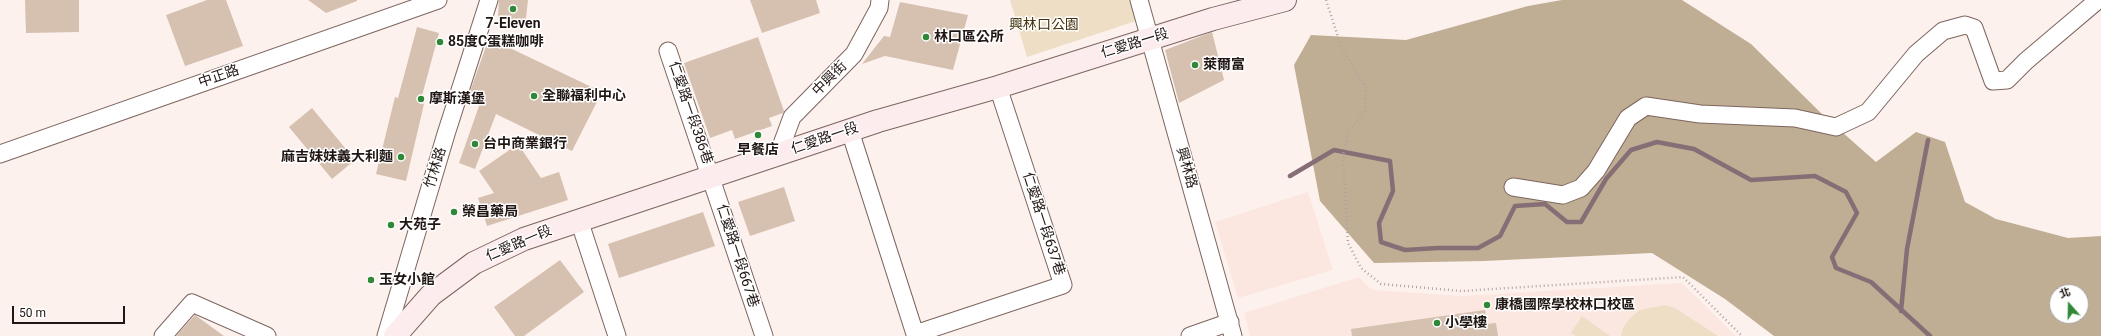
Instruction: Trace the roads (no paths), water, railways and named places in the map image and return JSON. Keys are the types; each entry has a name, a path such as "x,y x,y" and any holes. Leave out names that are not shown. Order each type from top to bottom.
{"main road":[{"name":"仁愛路一段","path":"395,336 431,295 474,263 524,239 850,131 998,87 1150,39 1285,0"}],"street":[{"name":"中正路","path":"0,154 438,0"},
{"name":"竹林路","path":"386,336 446,134 489,0"},
{"name":"中興街","path":"778,155 792,117 854,54 879,8 880,0"},
{"name":"興林路","path":"1139,0 1231,329"},
{"path":"1513,187 1562,195 1581,188 1596,171 1628,118 1646,106 1700,114 1795,118 1836,127 1868,112 1916,54 1943,31 1965,25 1974,28 1993,81 2007,80 2026,61 2098,0"},
{"name":"仁愛路一段386巷","path":"668,51 711,176"},
{"name":"仁愛路一段637巷","path":"850,131 915,334 1063,285 998,87"},
{"name":"仁愛路一段667巷","path":"711,176 764,336"},
{"path":"579,220 617,336"},
{"path":"163,336 192,303 267,336"},
{"path":"1190,336 1231,329"}],"waterway":[{"path":"1901,311 1907,249 1928,140"},
{"path":"1290,176 1334,150 1390,161 1393,191 1379,223 1381,242 1405,250 1478,248 1500,236 1515,206 1545,204 1567,222 1581,222 1606,179 1631,150 1657,142 1694,149 1751,180 1815,176 1846,192 1857,213 1832,257 1836,268 1871,282 1930,336"}],"place":[{"name":"7-Eleven","path":"513,9"},
{"name":"林口區公所","path":"926,37"},
{"name":"85度C蛋糕咖啡","path":"440,42"},
{"name":"萊爾富","path":"1195,65"},
{"name":"全聯福利中心","path":"534,96"},
{"name":"摩斯漢堡","path":"421,99"},
{"name":"早餐店","path":"758,135"},
{"name":"台中商業銀行","path":"475,144"},
{"name":"麻吉妹妹義大利麵","path":"401,157"},
{"name":"榮昌藥局","path":"454,212"},
{"name":"大苑子","path":"391,225"},
{"name":"玉女小館","path":"371,280"},
{"name":"康橋國際學校林口校區","path":"1487,305"},
{"name":"小學樓","path":"1437,323"}],"park label":[{"name":"興林口公園","path":"1044,25"}]}
